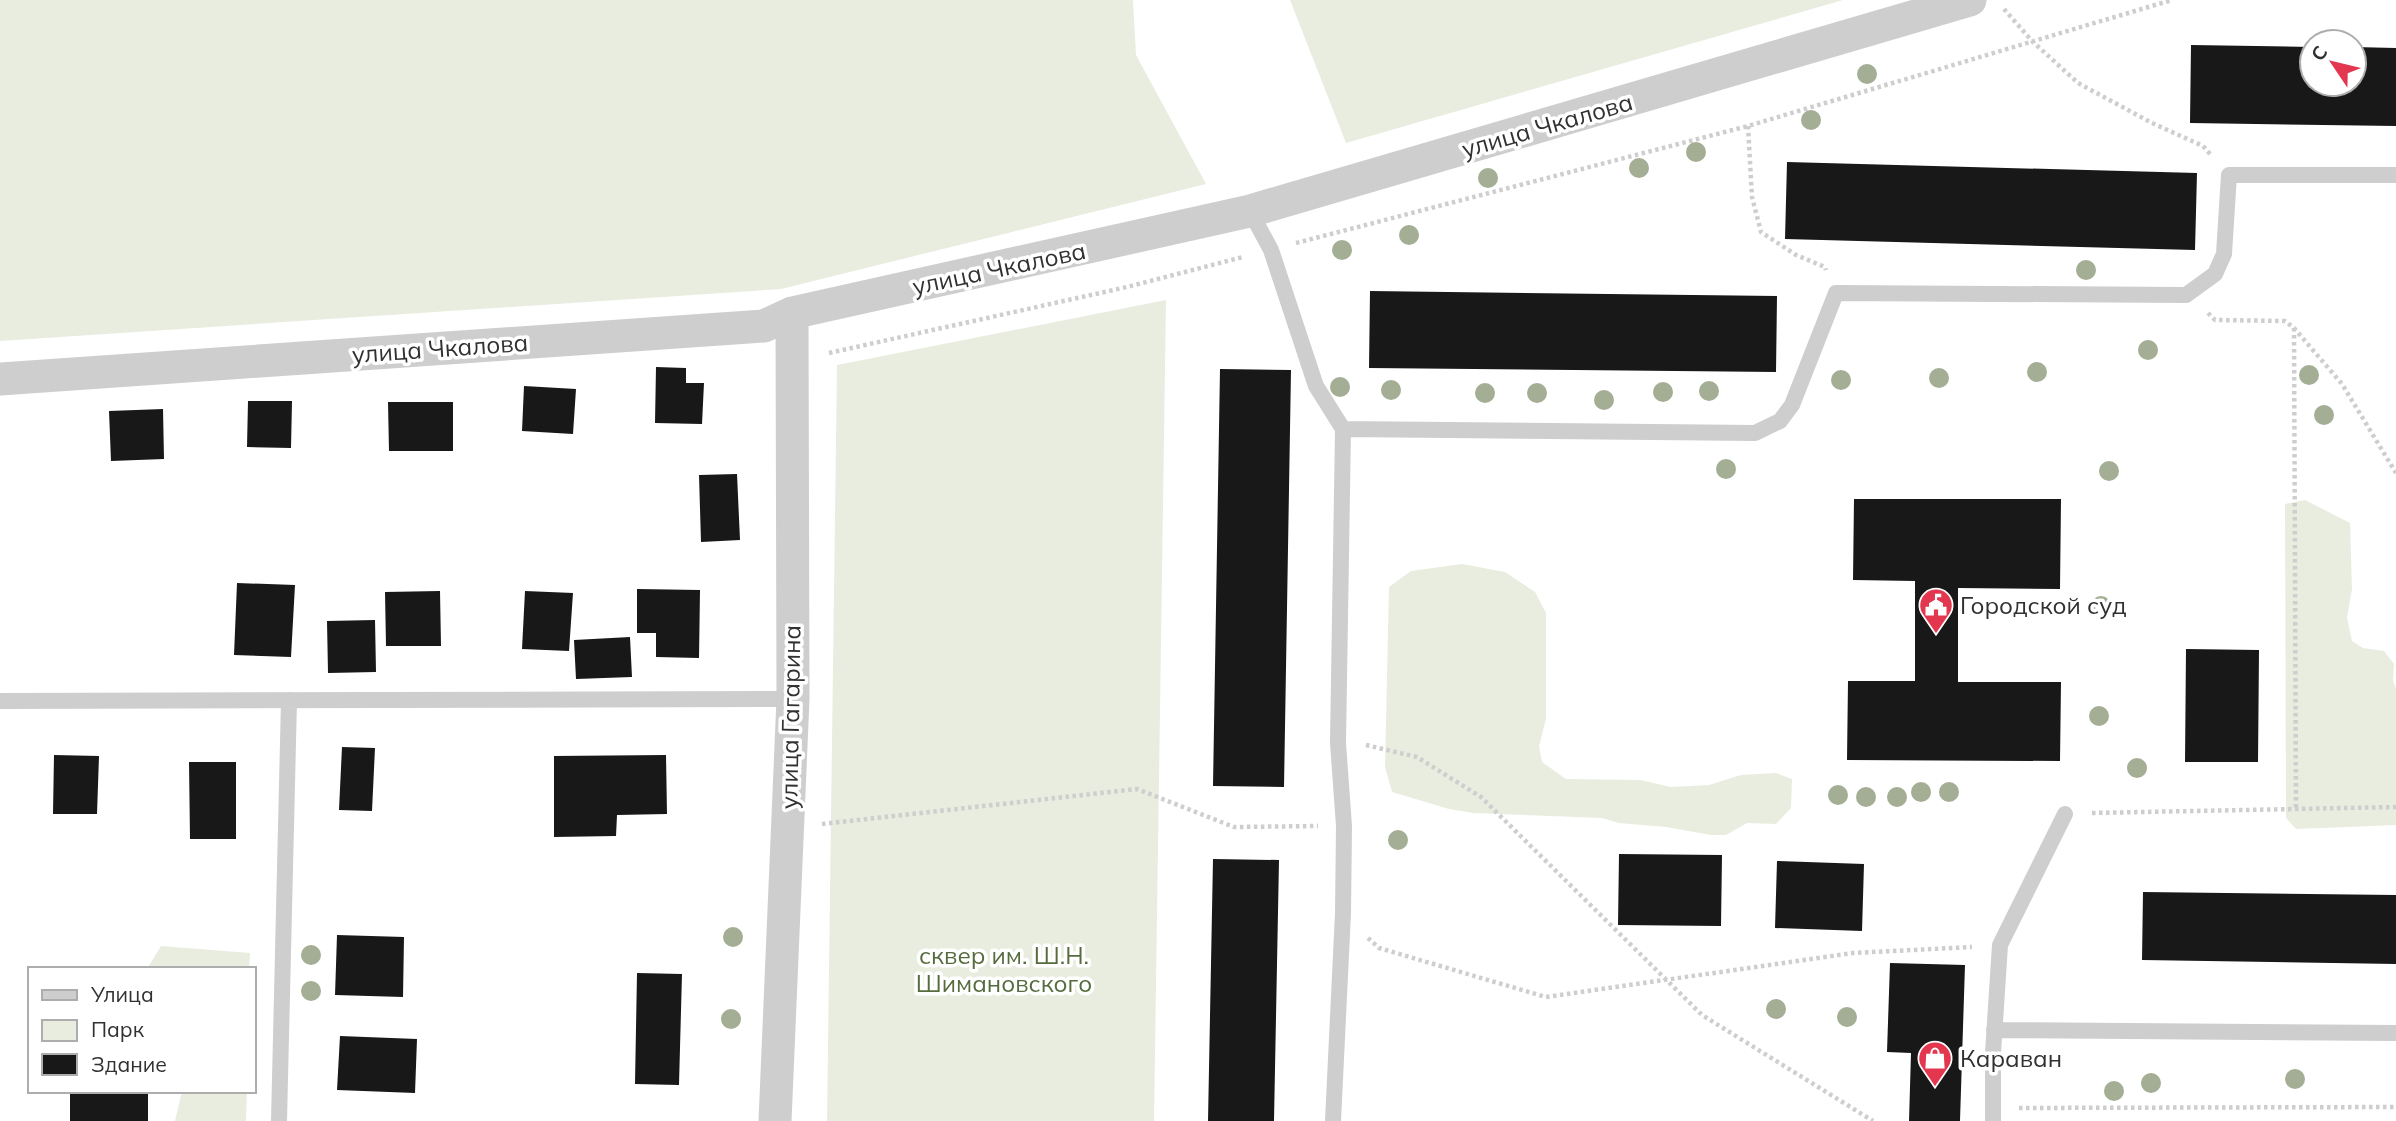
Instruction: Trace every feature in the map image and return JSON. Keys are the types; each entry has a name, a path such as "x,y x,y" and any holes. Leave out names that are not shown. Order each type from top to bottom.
{"street":[{"name":"улица Чкалова","path":"0,379 764,326 792,313 1250,211 1970,0"},
{"name":"улица Гагарина","path":"775,1121 793,699 792,313"}],"lane":[{"path":"1343,429 1755,433 1780,422 1792,405 1836,293 2186,295 2215,274 2224,254 2229,175 2396,175"},
{"path":"1250,211 1271,250 1317,386 1343,429 1338,743 1344,826 1343,913 1333,1121"},
{"path":"0,701 793,699"},
{"path":"279,1121 289,700"},
{"path":"1993,1114 1994,1030 2000,945 2064,814"},
{"path":"1994,1030 2396,1033"}],"path":[{"path":"1996,0 2032,41 2078,83 2152,123 2203,146 2229,175"},
{"path":"826,354 1127,287 1748,127 2172,0"},
{"path":"1748,127 1752,197 1761,232 1796,255 1825,267 1836,293"},
{"path":"2190,291 2215,320 2285,321 2294,328 2342,384 2396,472"},
{"path":"2294,328 2296,809"},
{"path":"1338,743 1373,746 1417,757 1482,797 1702,1015 1873,1121"},
{"path":"816,825 1138,789 1234,827 1344,826"},
{"path":"2064,814 2396,807"},
{"path":"1343,913 1379,948 1546,998 1853,953 2000,945"},
{"path":"1993,1114 2396,1107"}],"green space":[{"path":"0,0 1133,0 1136,55 1206,184 781,289 0,341"},
{"path":"1290,0 1843,0 1346,143"},
{"name":"сквер им. Ш.Н. Шимановского","path":"1166,300 1154,1121 827,1121 837,365"},
{"path":"2305,500 2350,523 2352,589 2347,618 2352,641 2363,648 2384,651 2394,664 2396,825 2296,829 2286,818 2285,504"},
{"path":"1462,564 1505,572 1535,592 1546,613 1546,719 1539,746 1542,762 1566,779 1640,780 1671,787 1709,785 1741,775 1776,773 1792,779 1791,808 1776,824 1747,823 1726,835 1711,835 1666,827 1619,823 1602,818 1473,813 1449,809 1392,792 1385,767 1389,587 1411,571"},
{"path":"161,946 250,953 249,967 148,967"},
{"path":"182,1093 247,1093 246,1121 175,1121"}],"building":[{"path":"2191,45 2298,47 2298,98 2368,98 2368,47 2396,48 2396,126 2190,123"},
{"path":"1787,162 2197,173 2195,250 1785,239"},
{"path":"1370,291 1777,296 1776,372 1369,368"},
{"path":"656,367 686,368 686,383 704,383 702,424 655,423"},
{"path":"1220,369 1291,370 1284,787 1213,786"},
{"path":"524,386 576,389 573,434 522,431"},
{"path":"248,401 292,401 291,448 247,447"},
{"path":"388,402 453,402 453,451 389,451"},
{"path":"163,409 164,459 111,461 109,411"},
{"path":"737,474 740,540 701,542 699,475"},
{"name":"Городской суд","path":"1854,499 2061,499 2060,589 1958,588 1958,682 2061,682 2060,761 1847,760 1848,681 1915,681 1915,581 1853,580"},
{"path":"237,583 295,585 291,657 234,655"},
{"path":"637,589 700,590 699,658 656,657 656,633 637,633"},
{"path":"440,591 441,646 386,646 385,592"},
{"path":"525,591 573,593 569,651 522,649"},
{"path":"375,620 376,672 328,673 327,621"},
{"path":"630,637 632,677 576,679 574,640"},
{"path":"2186,649 2259,650 2258,762 2185,762"},
{"path":"342,747 375,748 372,811 339,810"},
{"path":"54,755 99,756 97,814 53,814"},
{"path":"666,755 667,814 617,815 616,836 554,837 554,756"},
{"path":"189,762 236,762 236,839 190,839"},
{"path":"1619,854 1722,855 1721,926 1618,925"},
{"path":"1213,859 1279,860 1274,1121 1208,1121"},
{"path":"1777,861 1864,864 1862,931 1775,928"},
{"path":"2143,892 2396,895 2396,964 2142,960"},
{"path":"337,935 404,937 403,997 335,995"},
{"path":"1890,963 1965,965 1960,1121 1909,1121 1911,1053 1887,1052"},
{"path":"637,973 682,974 679,1085 635,1084"},
{"path":"340,1036 417,1039 415,1093 337,1090"},
{"path":"70,1093 148,1093 148,1121 70,1121"}],"place":[{"name":"Городской суд","path":"1936,635"},
{"name":"Караван","path":"1935,1088"}]}
